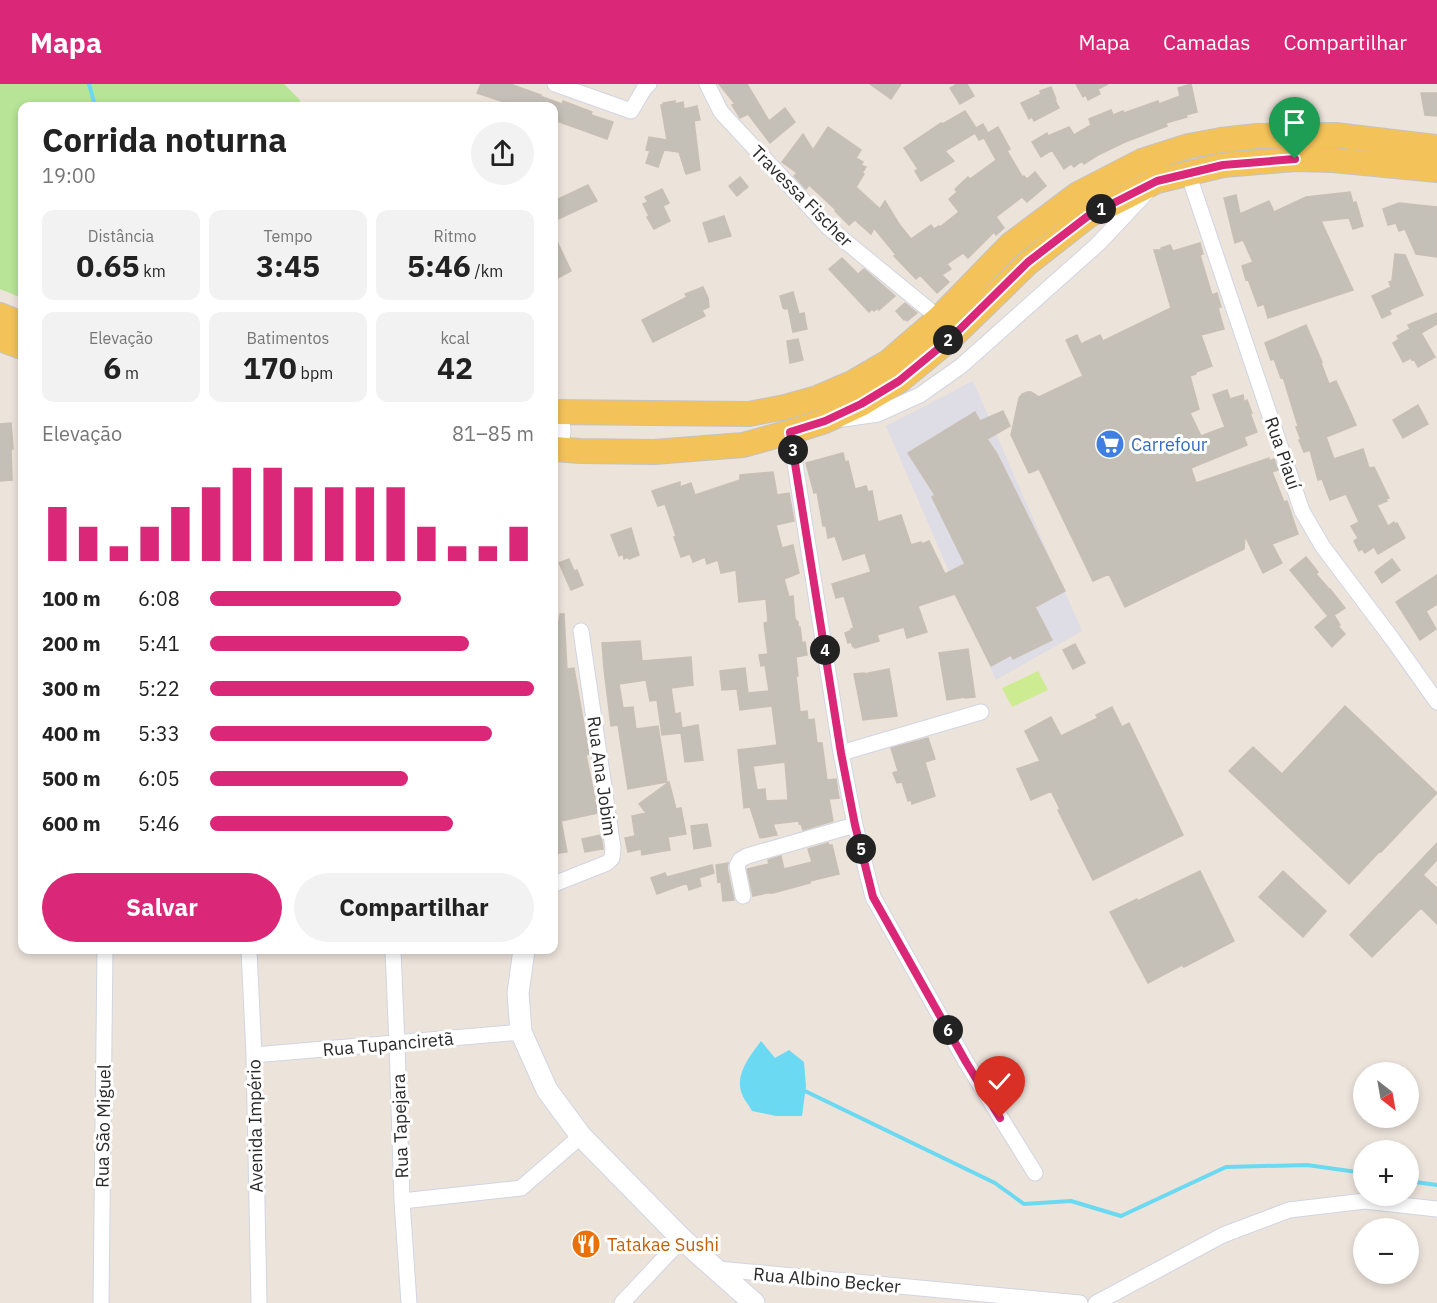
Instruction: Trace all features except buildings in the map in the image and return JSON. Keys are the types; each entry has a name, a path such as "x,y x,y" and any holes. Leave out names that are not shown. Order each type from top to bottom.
{"main road":[{"path":"558,412 749,414 817,398 852,383 888,362 939,318 1010,245 1078,194 1142,161 1189,146 1257,136 1335,135 1437,147"},
{"path":"558,449 654,452 743,445 825,421 861,404 899,381 950,339 1028,262 1088,216 1157,181 1223,165 1295,159 1437,170"},
{"path":"0,315 18,322"},
{"path":"0,339 18,346"},
{"path":"558,419 561,433 558,441"},
{"path":"523,954 518,993 521,1032 547,1090 581,1136 682,1239 718,1269 742,1299"}],"street":[{"path":"555,84 631,111 649,84"},
{"name":"Travessa Fischer","path":"707,84 721,112 828,227 939,318"},
{"name":"Rua Piauí","path":"1188,173 1302,511 1323,547 1437,702"},
{"path":"825,421 878,414 920,395 961,366 1098,244 1157,181"},
{"path":"790,432 841,753 855,825 873,897 966,1062 1035,1173"},
{"name":"Rua Ana Jobim","path":"558,882 607,863 612,858 581,631"},
{"path":"841,753 981,712"},
{"path":"743,896 737,866 740,860 855,825"},
{"name":"Rua São Miguel","path":"101,1303 105,954"},
{"name":"Avenida Império","path":"249,954 254,1055 259,1303"},
{"name":"Rua Tapejara","path":"393,954 402,1200 409,1303"},
{"name":"Rua Tupanciretã","path":"254,1055 521,1032"},
{"path":"402,1200 521,1188 581,1136"},
{"path":"1096,1303 1223,1235 1289,1210 1365,1200 1437,1209"},
{"path":"622,1303 682,1239"},
{"name":"Rua Albino Becker","path":"718,1269 1080,1303"}],"shaded area":[{"path":"973,381 1082,631 996,680 886,426"}],"green space":[{"path":"0,84 284,84 300,100 300,102 18,102 18,296 0,289"},
{"path":"1038,671 1048,690 1012,707 1002,688"}],"water":[{"path":"761,1041 775,1058 789,1050 804,1062 806,1086 802,1116 776,1116 752,1111 744,1098 740,1087 742,1073 748,1059"}],"waterway":[{"path":"89,84 94,102"},
{"path":"805,1091 995,1183 1024,1204 1071,1201 1121,1216 1226,1167 1307,1165 1353,1171"},
{"path":"1419,1183 1437,1185"}],"place":[{"name":"Carrefour","path":"1110,444"},
{"name":"Tatakae Sushi","path":"586,1244"}],"route":[{"path":"1000,1118 873,897 855,825 841,753 790,432 825,421 861,404 899,381 950,339 1028,262 1088,216 1157,181 1223,165 1295,159"}]}
